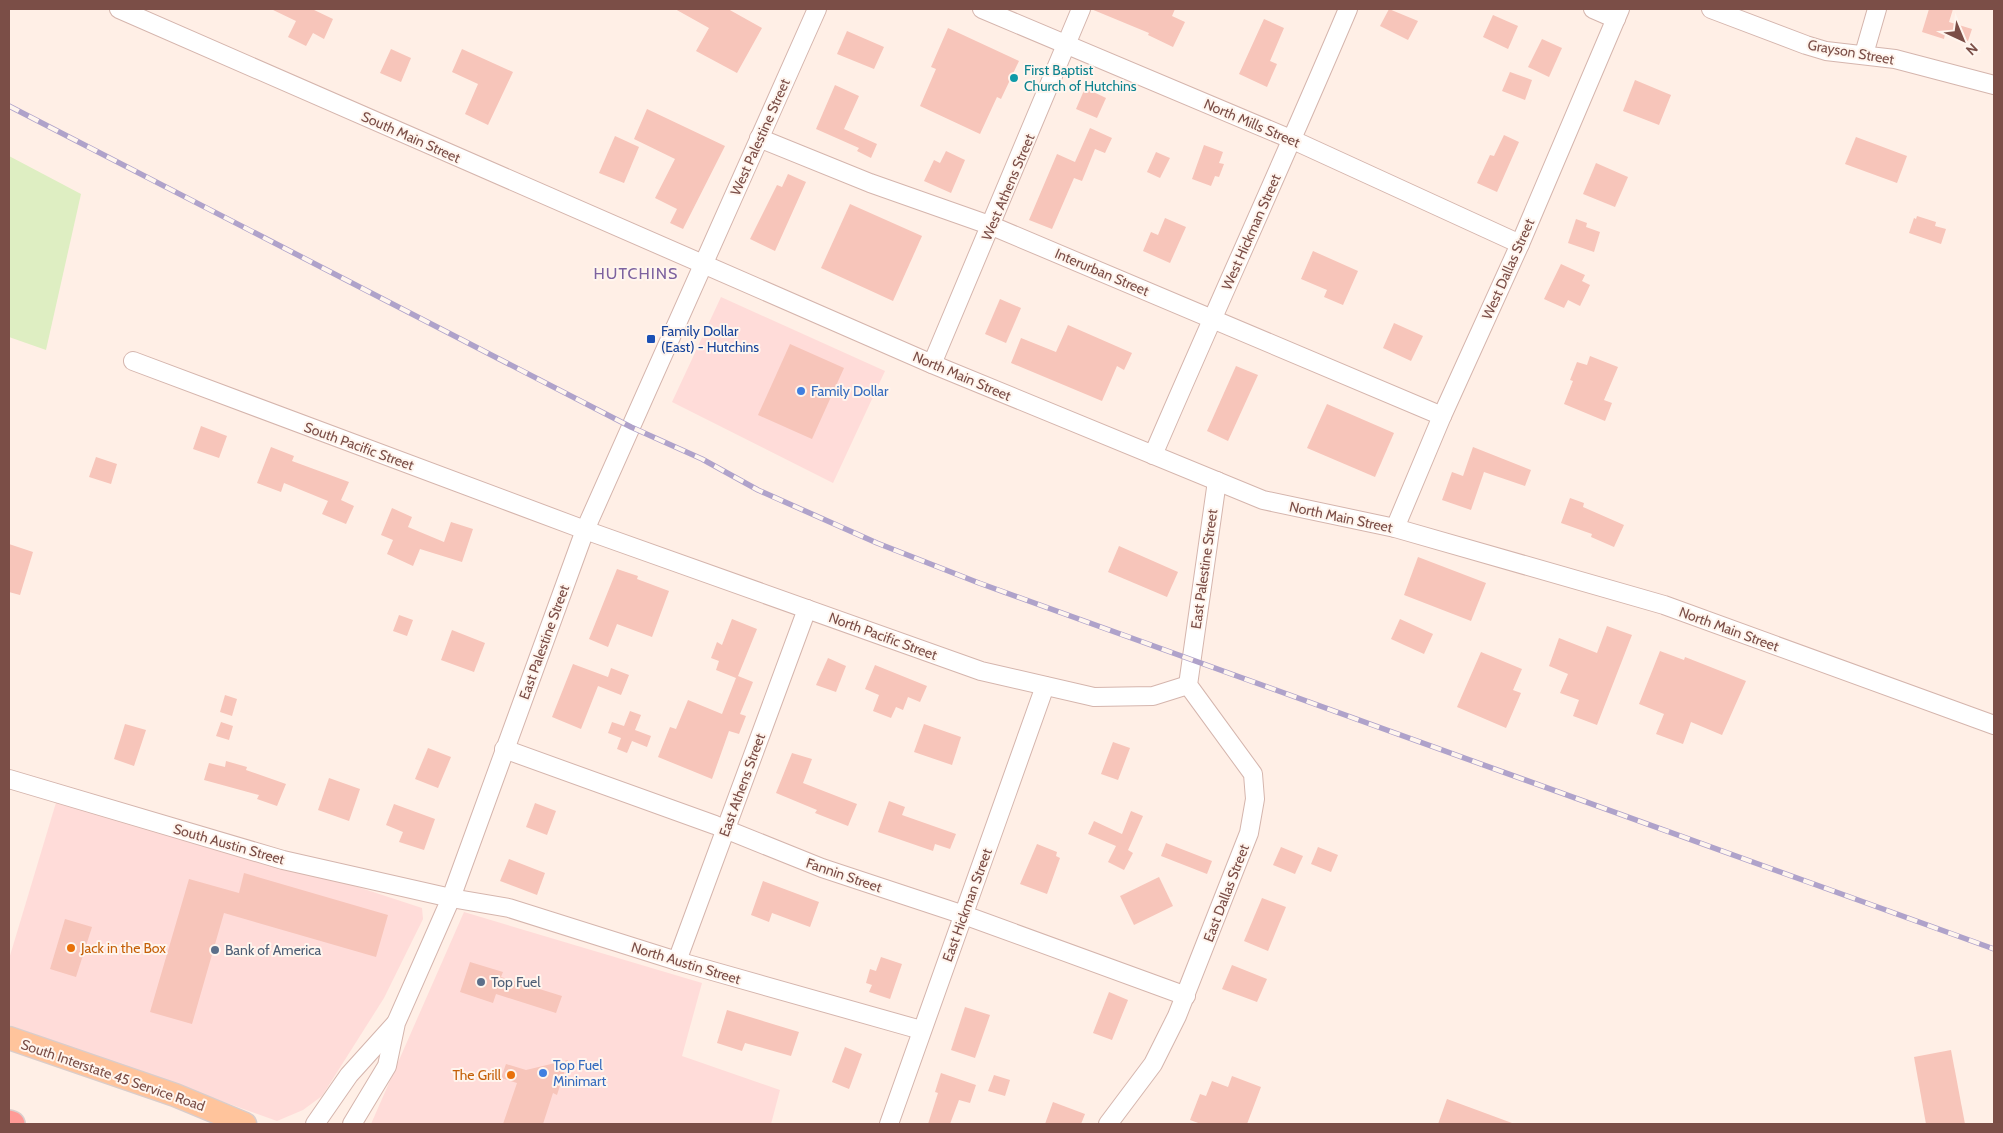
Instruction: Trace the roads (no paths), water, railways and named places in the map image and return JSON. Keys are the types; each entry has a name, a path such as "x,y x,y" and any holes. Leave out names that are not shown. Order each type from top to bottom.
{"main road":[{"name":"South Interstate 45 Service Road","path":"9,1038 175,1094 225,1119 245,1124"}],"street":[{"name":"South Main Street","path":"119,9 703,264"},
{"name":"West Palestine Street","path":"703,264 817,9"},
{"name":"North Mills Street","path":"982,9 1067,43 1293,140 1520,244"},
{"name":"West Athens Street","path":"932,364 992,226 1082,9"},
{"name":"West Hickman Street","path":"1153,455 1293,140 1348,9"},
{"path":"1593,9 1618,14"},
{"name":"Grayson Street","path":"1711,9 1806,46 1826,51 1895,59 1994,85"},
{"path":"1864,54 1878,9"},
{"name":"West Dallas Street","path":"1395,528 1442,416 1520,244 1618,14"},
{"name":"Interurban Street","path":"759,138 870,183 992,226 1442,416"},
{"name":"North Main Street","path":"703,264 932,364 1262,500 1395,528 1664,605 1994,725"},
{"name":"East Palestine Street","path":"352,1124 387,1066 396,1023 451,898 585,530 703,264"},
{"name":"South Pacific Street","path":"133,362 585,530"},
{"name":"East Palestine Street","path":"1188,685 1217,482"},
{"name":"North Pacific Street","path":"585,530 981,671 1094,697 1153,696 1188,685"},
{"name":"East Athens Street","path":"677,961 806,609"},
{"name":"East Dallas Street","path":"1108,1124 1153,1064 1186,996 1249,833 1255,799 1253,774 1188,685"},
{"name":"East Hickman Street","path":"889,1124 1045,686"},
{"name":"Fannin Street","path":"504,750 726,829 822,868 964,915 1186,996"},
{"name":"South Austin Street","path":"9,779 283,860 451,898"},
{"name":"North Austin Street","path":"451,898 509,908 677,961 921,1030"},
{"name":"East Palestine Street","path":"315,1124 349,1075 396,1023"}],"railway":[{"path":"9,106 631,427 702,459 758,490 877,543 979,583 1994,949"}],"place":[{"name":"First Baptist Church of Hutchins","path":"1014,78"},
{"name":"Family Dollar (East) - Hutchins","path":"651,339"},
{"name":"Family Dollar","path":"801,391"},
{"name":"Jack in the Box","path":"71,948"},
{"name":"Bank of America","path":"215,950"},
{"name":"Top Fuel","path":"481,982"},
{"name":"Top Fuel Minimart","path":"543,1073"},
{"name":"The Grill","path":"511,1075"}],"district":[{"name":"HUTCHINS","path":"636,273"}]}
